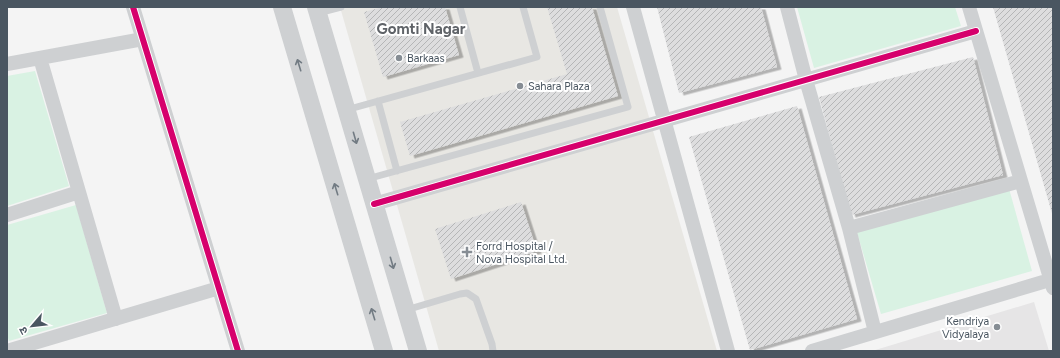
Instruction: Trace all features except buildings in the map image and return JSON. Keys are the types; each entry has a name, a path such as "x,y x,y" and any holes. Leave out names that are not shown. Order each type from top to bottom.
{"street":[{"path":"133,7 238,351"},
{"path":"282,7 381,350"},
{"path":"632,7 728,351"},
{"path":"787,7 806,80 849,228 875,332"},
{"path":"812,351 1052,282 969,7"},
{"path":"317,10 418,351"},
{"path":"374,204 976,31"},
{"path":"7,64 142,38"},
{"path":"40,58 116,319"},
{"path":"849,228 1021,181"},
{"path":"7,215 79,192"},
{"path":"7,351 218,288"}],"lane":[{"path":"317,10 341,7"},
{"path":"460,7 478,74"},
{"path":"346,110 537,57 523,7"},
{"path":"366,179 628,107 600,7"},
{"path":"378,101 397,171"},
{"path":"406,310 467,293 476,299 492,344 493,351"}],"shaded area":[{"path":"340,7 617,7 717,351 439,351"},
{"name":"Kendriya Vidyalaya","path":"1034,302 1049,351 872,351"}],"green space":[{"path":"797,7 955,7 961,26 814,68"},
{"path":"35,71 69,186 7,206 7,76"},
{"path":"1008,185 1032,271 881,314 856,229"},
{"path":"76,205 107,313 9,341 7,335 7,225"}],"cycle path":[{"path":"133,7 238,351"},
{"path":"374,204 976,31"}],"place":[{"name":"Barkaas","path":"399,58"},
{"name":"Sahara Plaza","path":"520,86"},
{"name":"Forrd Hospital / Nova Hospital Ltd.","path":"467,252"},
{"name":"Kendriya Vidyalaya","path":"997,327"}],"district":[{"name":"Gomti Nagar","path":"421,29"}]}
